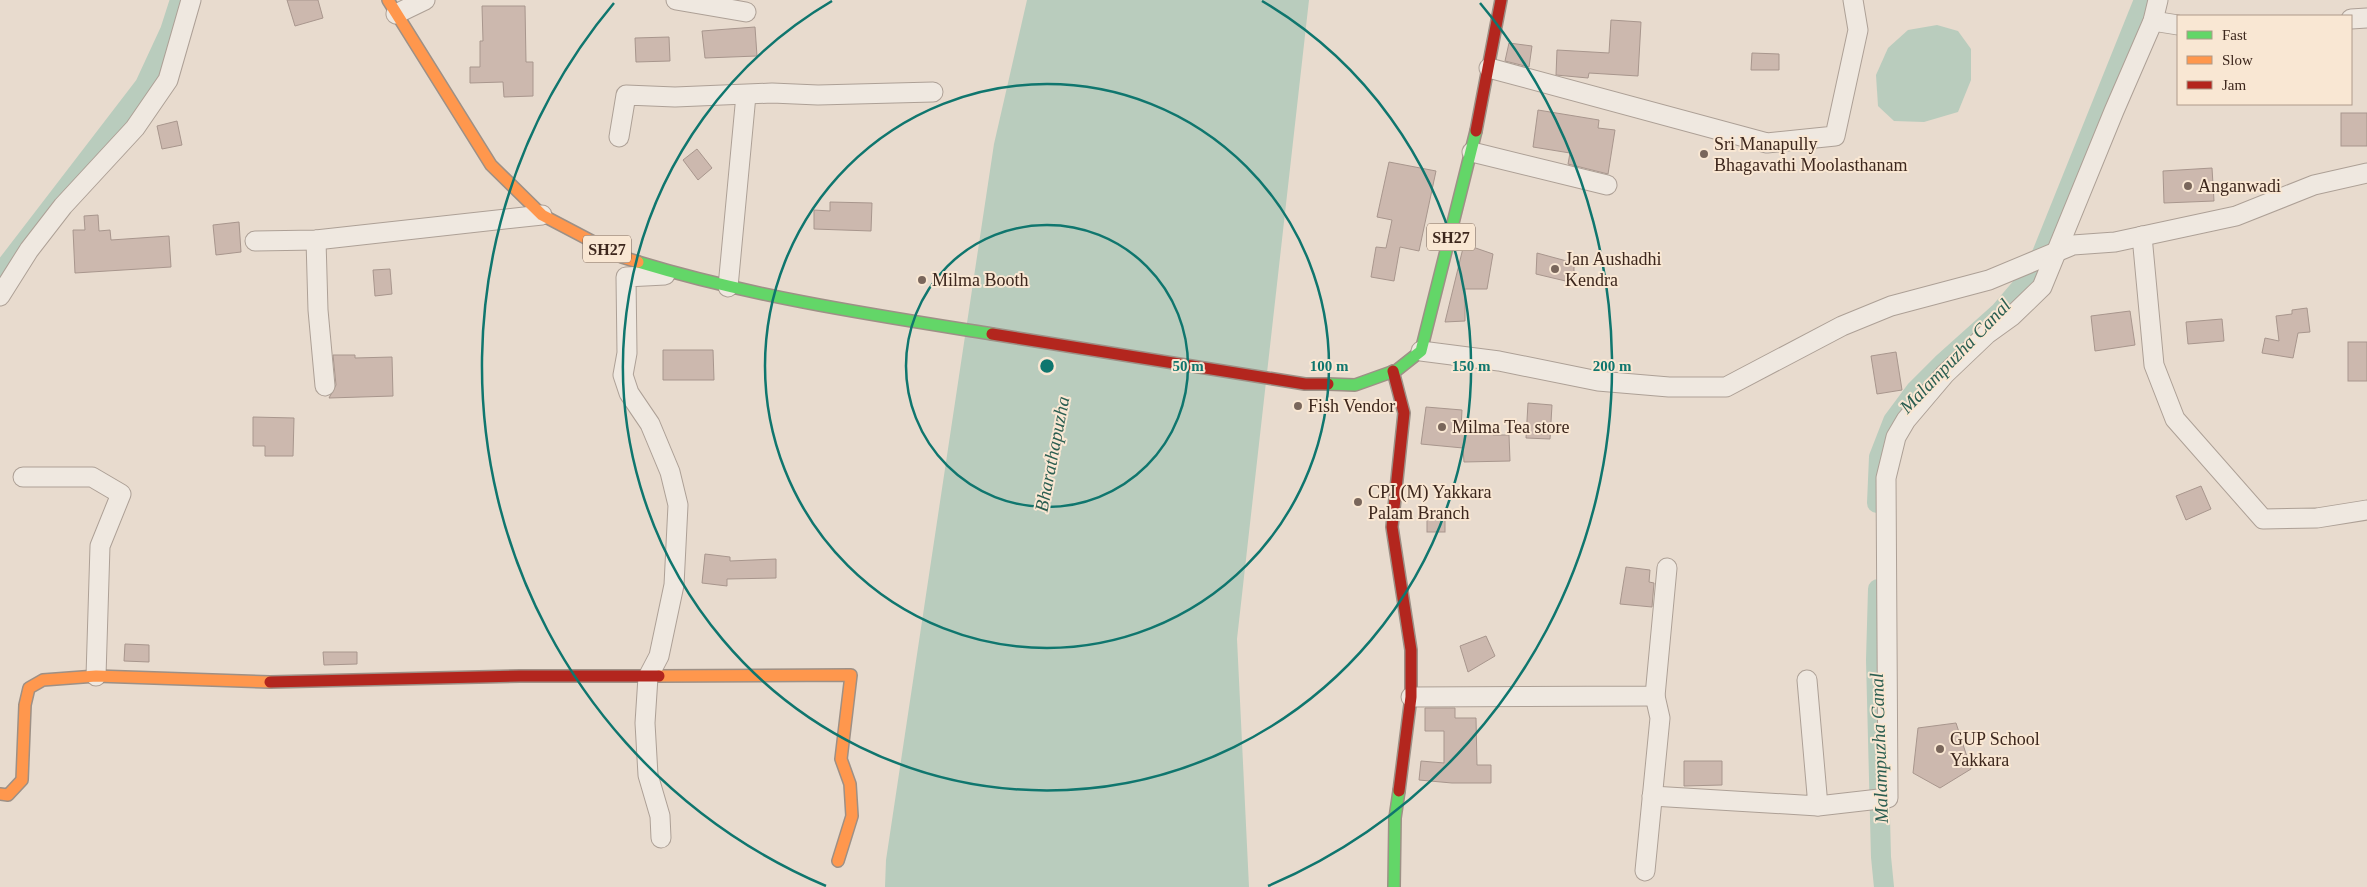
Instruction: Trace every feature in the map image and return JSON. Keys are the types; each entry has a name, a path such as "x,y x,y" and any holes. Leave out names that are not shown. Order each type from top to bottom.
{"street":[{"path":"0,296 29,250 63,206 135,128 168,80 191,0"},
{"path":"392,7 425,0"},
{"path":"676,0 746,12"},
{"name":"SH27","path":"392,7 491,165 542,215 622,257 728,287 855,312 1305,384 1356,385 1393,371 1421,351 1472,152 1501,0"},
{"path":"1489,68 1768,143 1835,136 1858,30 1853,0"},
{"path":"1652,796 1818,806 1888,798 1886,478 1896,437 1906,420 1945,374 1987,334 2012,316 2042,287 2043,258 2153,21 2158,0"},
{"path":"2352,19 2367,18"},
{"path":"2153,21 2177,25"},
{"path":"620,137 626,95 746,95 772,93 864,95 933,92"},
{"path":"728,287 746,95"},
{"path":"1472,152 1607,185"},
{"path":"1421,351 1499,361 1598,381 1669,387 1726,387 1842,326 1892,306 1989,280 2073,245 2115,242 2236,216 2314,185 2367,173"},
{"path":"255,241 316,240 542,215"},
{"path":"2142,236 2154,365 2175,419 2262,519 2317,518 2367,510"},
{"path":"316,240 318,310 325,386"},
{"path":"661,838 660,816 648,775 646,723 648,676 659,656 674,585 678,506 670,472 650,424 629,393 623,375 627,353 626,277 681,274"},
{"path":"1393,371 1404,413 1392,528 1411,650 1411,696 1395,818 1394,887"},
{"path":"23,477 92,477 121,494 100,546 96,676"},
{"path":"1645,871 1660,718 1656,696 1667,568"},
{"path":"0,794 8,794 22,780 25,705 29,688 43,680 96,676 280,682 510,676 851,675 841,759 850,784 852,816 838,860"},
{"path":"1807,680 1818,806"},
{"path":"1411,696 1656,696"}],"water":[{"name":"Bharathapuzha","path":"1027,0 1309,0 1237,639 1249,887 885,887 886,860 994,144"},
{"path":"1937,25 1958,31 1971,49 1971,80 1958,112 1924,122 1894,121 1878,106 1876,75 1888,48 1908,30"}],"building":[{"path":"287,0 318,0 323,18 295,26"},
{"path":"482,6 525,6 526,62 533,62 533,96 504,97 503,82 470,83 470,67 480,67 480,41 483,41"},
{"path":"1611,20 1641,22 1638,76 1589,73 1588,78 1556,75 1557,50 1609,53"},
{"path":"755,27 757,56 705,58 702,31"},
{"path":"669,37 670,61 636,62 635,38"},
{"path":"1509,43 1532,46 1529,67 1505,61"},
{"path":"1752,53 1779,54 1779,70 1751,70"},
{"path":"1538,110 1599,120 1598,128 1615,130 1608,174 1568,164 1570,153 1533,147"},
{"path":"2341,113 2367,113 2367,146 2341,146"},
{"path":"177,121 182,145 162,149 157,126"},
{"path":"697,149 712,168 698,180 683,160"},
{"path":"1389,162 1436,171 1419,251 1400,247 1394,281 1371,277 1376,247 1386,248 1392,220 1377,217"},
{"name":"Anganwadi","path":"2212,168 2214,201 2164,203 2163,171"},
{"path":"830,202 872,203 871,231 814,229 814,210 830,211"},
{"path":"98,215 99,231 110,230 111,240 169,236 171,267 75,273 73,230 85,230 84,216"},
{"path":"239,222 241,252 216,255 213,225"},
{"path":"1464,244 1493,254 1487,289 1465,289 1465,321 1445,322"},
{"name":"Jan Aushadhi Kendra","path":"1537,253 1574,263 1574,283 1536,274"},
{"path":"390,269 392,294 375,296 373,270"},
{"path":"2307,308 2310,332 2298,333 2293,358 2262,353 2265,338 2279,341 2276,316 2292,314 2292,310"},
{"path":"2130,311 2135,345 2095,351 2091,316"},
{"path":"2222,319 2224,341 2188,344 2186,322"},
{"path":"2348,342 2367,342 2367,381 2348,381"},
{"path":"663,350 713,350 714,380 663,380"},
{"path":"1896,352 1902,390 1877,394 1871,356"},
{"path":"333,355 355,355 355,358 392,357 393,396 329,398 336,385"},
{"path":"1528,403 1552,405 1550,439 1526,438"},
{"path":"1426,407 1462,410 1461,428 1492,426 1493,435 1509,435 1510,461 1464,462 1463,448 1421,444"},
{"path":"253,417 294,418 293,456 265,456 265,446 253,446"},
{"path":"2201,486 2211,509 2186,520 2176,496"},
{"path":"1427,518 1445,518 1445,532 1427,532"},
{"path":"705,554 730,557 730,561 776,559 776,578 727,579 727,586 702,583"},
{"path":"1626,567 1650,570 1649,582 1654,583 1652,607 1620,604"},
{"path":"1486,636 1495,656 1468,672 1460,646"},
{"path":"125,644 149,645 149,662 124,661"},
{"path":"323,652 357,652 357,664 324,665"},
{"path":"1425,708 1455,708 1455,718 1476,718 1477,765 1491,765 1491,783 1452,783 1419,780 1421,761 1444,763 1444,731 1425,731"},
{"name":"GUP School Yakkara","path":"1956,723 1971,769 1940,788 1913,773 1918,728"},
{"path":"1684,761 1722,761 1722,785 1684,786"}],"waterway":[{"path":"0,274 145,85 170,31 180,0"},
{"name":"Malampuzha Canal","path":"1877,503 1879,457 1893,421 1916,390 2000,312 2035,271 2144,0"},
{"name":"Malampuzha Canal","path":"1878,589 1876,660 1881,857 1884,887"}],"traffic: fast":[{"path":"1328,384 1355,385 1397,370 1421,351 1476,131"},
{"path":"638,262 769,295 992,334"},
{"path":"1394,887 1395,818 1399,791"}],"traffic: slow":[{"path":"388,0 491,165 542,215 622,257 638,262"},
{"path":"659,676 851,675 841,759 850,784 852,816 838,861"},
{"path":"0,794 8,795 22,780 25,705 29,688 43,680 96,676 270,682"}],"traffic: jam":[{"path":"1476,131 1501,0"},
{"path":"992,334 1305,384 1328,384"},
{"path":"1393,371 1404,413 1392,527 1411,650 1411,697 1399,791"},
{"path":"270,682 520,676 659,676"}],"place":[{"name":"Sri Manapully Bhagavathi Moolasthanam","path":"1704,154"},
{"name":"Anganwadi","path":"2188,186"},
{"name":"Jan Aushadhi Kendra","path":"1555,269"},
{"name":"Milma Booth","path":"922,280"},
{"name":"Fish Vendor","path":"1298,406"},
{"name":"Milma Tea store","path":"1442,427"},
{"name":"CPI (M) Yakkara Palam Branch","path":"1358,502"},
{"name":"GUP School Yakkara","path":"1940,749"}]}
